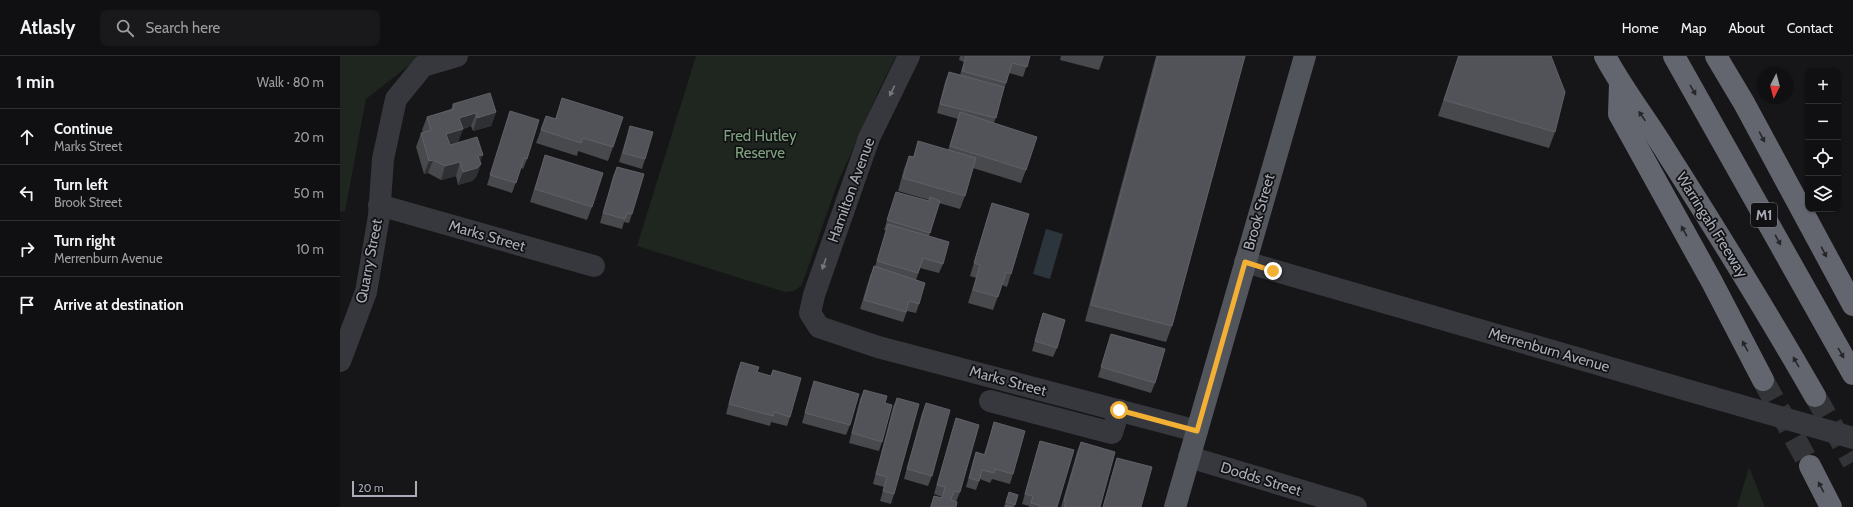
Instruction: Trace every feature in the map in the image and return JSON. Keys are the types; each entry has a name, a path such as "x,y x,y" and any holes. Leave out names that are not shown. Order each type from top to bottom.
{"highway":[{"name":"Warringah Freeway","path":"1605,56 1620,84 1672,161 1779,333 1815,396"},
{"name":"M1","path":"1674,56 1853,374"},
{"path":"1716,56 1744,103 1853,305"},
{"path":"1620,84 1619,114 1712,282 1763,380"},
{"path":"1810,466 1832,507"}],"main road":[{"name":"Brook Street","path":"1175,507 1305,56"}],"street":[{"name":"Quarry Street","path":"340,361 366,292 380,205 383,158 396,99 423,66 457,56"},
{"name":"Hamilton Avenue","path":"819,327 810,313 814,295 869,138 909,56"},
{"name":"Marks Street","path":"380,205 594,266"},
{"name":"Merrenburn Avenue","path":"1245,262 1853,438"},
{"name":"Marks Street","path":"819,327 878,347 1197,431"},
{"path":"990,401 1112,433 1119,410"},
{"name":"Dodds Street","path":"1189,458 1356,507"}],"green space":[{"path":"340,56 421,56 366,99 345,211 340,212"},
{"name":"Fred Hutley Reserve","path":"696,56 896,56 879,90 836,187 802,285 794,291 785,292 637,246"},
{"path":"1749,467 1765,507 1737,507"}],"shaded area":[{"path":"1046,229 1063,234 1050,279 1033,274"}],"building":[{"path":"966,56 1030,56 1027,67 1012,63 1006,83 962,71"},
{"path":"1158,56 1245,56 1172,326 1091,305"},
{"path":"1459,56 1551,56 1565,92 1555,132 1444,100"},
{"path":"949,72 1004,87 996,118 940,104"},
{"path":"490,93 496,112 477,118 476,113 459,118 463,129 446,134 450,145 477,137 483,155 478,156 481,164 477,168 463,172 460,162 445,166 433,160 429,161 421,133 431,130 427,117 454,109 453,104"},
{"path":"562,98 623,117 613,147 583,138 581,143 541,130 546,116 556,119"},
{"path":"510,111 539,120 527,159 524,158 516,183 490,175"},
{"path":"960,112 1037,137 1026,170 950,146"},
{"path":"630,126 653,132 645,159 623,153"},
{"path":"918,141 976,158 965,196 903,178 909,156 914,157"},
{"path":"545,155 603,173 592,207 535,189"},
{"path":"617,167 644,174 632,214 627,213 625,219 603,213"},
{"path":"896,192 929,201 930,197 940,201 930,233 887,220"},
{"path":"992,203 1029,214 1011,274 1006,272 998,297 973,290 980,265 974,263"},
{"path":"888,224 949,242 943,264 923,258 918,273 877,261"},
{"path":"874,266 925,283 919,304 909,301 906,312 864,300"},
{"path":"1043,313 1065,320 1057,348 1035,341"},
{"path":"1111,334 1165,349 1155,383 1101,367"},
{"path":"741,362 759,367 757,372 771,376 773,370 801,378 790,417 774,412 773,416 729,404"},
{"path":"814,381 859,394 850,425 805,413"},
{"path":"864,390 887,396 885,403 892,405 882,442 852,433"},
{"path":"897,398 919,404 894,494 883,491 887,477 876,474"},
{"path":"926,403 950,410 932,476 907,469"},
{"path":"956,418 979,425 960,492 954,491 951,500 957,502 956,507 931,507 934,496 942,498 945,487 937,485"},
{"path":"994,422 1025,431 1013,474 995,469 994,473 982,470 979,481 969,478 976,452 985,455"},
{"path":"1040,441 1074,450 1057,507 1039,507 1039,505 1031,503 1033,496 1025,494"},
{"path":"1081,442 1115,452 1100,507 1064,507 1066,502 1064,501"},
{"path":"1117,458 1152,467 1141,507 1103,507"},
{"path":"1009,492 1018,495 1015,505 1006,502"}],"tunnel":[{"path":"1763,380 1810,466"},
{"path":"1815,396 1853,462"}],"route":[{"path":"1119,410 1197,431 1245,262 1273,271"}]}
